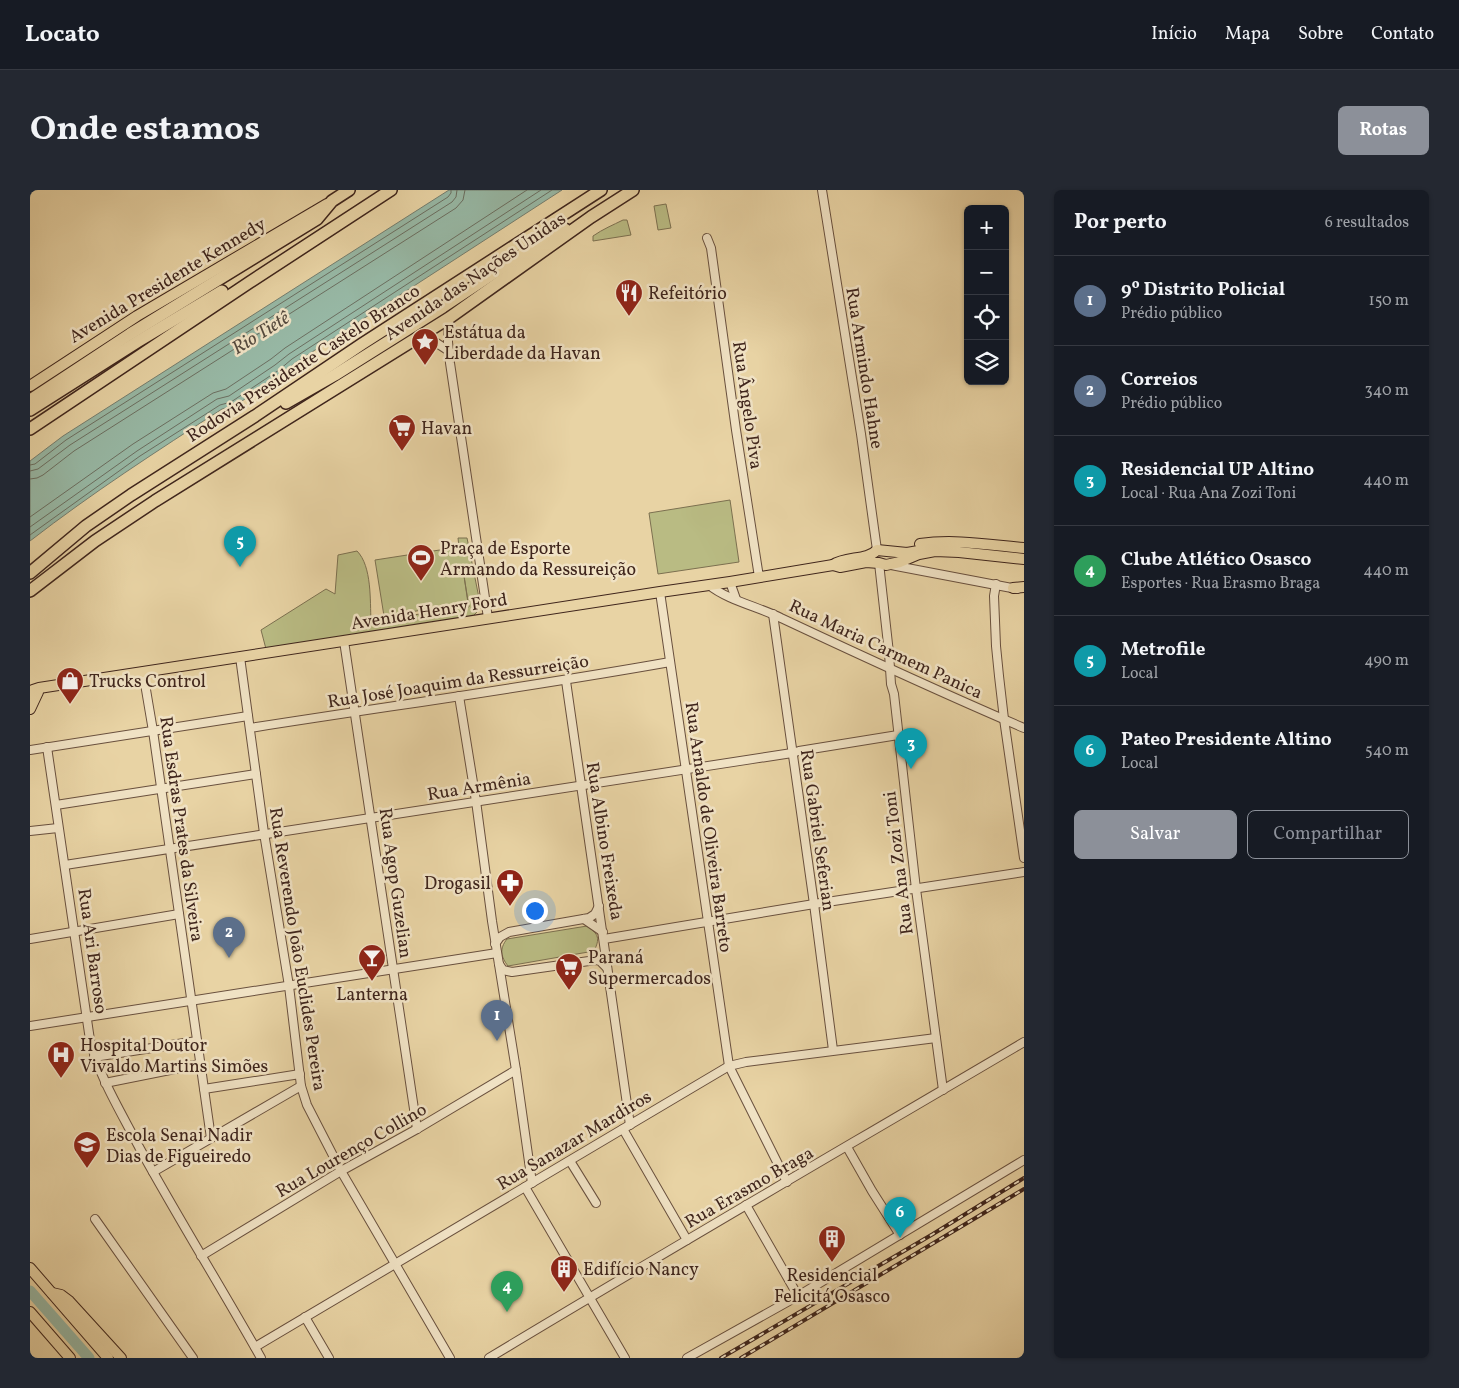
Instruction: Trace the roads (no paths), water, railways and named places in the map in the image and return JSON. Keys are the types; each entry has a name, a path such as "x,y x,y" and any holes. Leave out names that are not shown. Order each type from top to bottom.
{"highway":[{"name":"Avenida Presidente Kennedy","path":"332,201 349,190"},
{"path":"30,429 391,190"},
{"name":"Rodovia Presidente Castelo Branco","path":"30,573 86,526 131,495 601,190"},
{"name":"Avenida das Nações Unidas","path":"30,591 95,541 155,501 450,318 633,190"},
{"path":"30,400 123,338 317,219 332,201"},
{"path":"254,416 277,408 335,375 443,308 547,238 591,218"},
{"path":"30,410 137,342 224,290 250,282"}],"main road":[{"name":"Avenida Presidente Kennedy","path":"30,386 137,316 332,201"},
{"path":"936,551 929,554 919,554 883,567 880,558 902,548 944,542 1024,548"},
{"path":"877,550 907,553 930,549 1024,559"},
{"name":"Avenida Henry Ford","path":"833,565 840,560 873,554 877,550"},
{"name":"Avenida Henry Ford","path":"33,691 143,672 833,565 840,567 866,562 883,567"},
{"path":"1013,588 1024,589"},
{"path":"30,709 33,691"},
{"path":"30,1268 108,1358"},
{"path":"51,1293 61,1295 69,1301 121,1358"},
{"path":"30,1312 70,1358"},
{"path":"58,1344 58,1353 61,1358"}],"street":[{"name":"Rua Armindo Hahne","path":"822,190 861,434 877,550"},
{"name":"Rua Ângelo Piva","path":"707,238 711,248 736,430 759,577"},
{"path":"450,318 449,351 488,618"},
{"path":"421,336 432,340 449,351"},
{"name":"Avenida Henry Ford","path":"883,567 1013,588"},
{"name":"Rua Ana Zozi Toni","path":"883,567 890,669 916,890 944,1090"},
{"path":"730,582 736,599"},
{"path":"996,584 994,596 996,646 1004,720 1024,858"},
{"name":"Rua Maria Carmem Panica","path":"709,585 717,592 773,614 890,669 1024,728"},
{"name":"Rua Arnaldo de Oliveira Barreto","path":"660,592 729,1066 787,1182"},
{"name":"Rua Gabriel Seferian","path":"773,614 833,1050"},
{"name":"Rua Agop Guzelian","path":"344,641 417,1129"},
{"name":"Rua Reverendo João Euclides Pereira","path":"240,657 264,833 289,986 301,1086 312,1116 342,1171 450,1358"},
{"name":"Rua José Joaquim da Ressurreição","path":"250,728 566,681 670,662"},
{"name":"Rua Esdras Prates da Silveira","path":"143,672 162,789 211,1138"},
{"name":"Rua Albino Freixeda","path":"566,681 604,939 627,1127"},
{"path":"459,696 476,802 496,953 516,1070 528,1185 589,1299 625,1358"},
{"path":"30,750 248,716"},
{"name":"Rua Armênia","path":"64,865 898,736"},
{"name":"Rua Ari Barroso","path":"47,747 94,1057 105,1083 153,1172 261,1358"},
{"path":"56,805 256,774"},
{"path":"30,831 58,828"},
{"path":"604,939 1024,872"},
{"path":"495,944 500,936 509,932 584,920 595,914 599,906"},
{"path":"30,938 179,914"},
{"path":"492,920 499,928 509,932"},
{"path":"584,920 604,939"},
{"path":"591,960 599,954 604,939"},
{"path":"30,1026 496,953"},
{"path":"498,962 503,970 512,972 591,960 600,961 607,968"},
{"path":"501,981 512,972"},
{"name":"Rua Sanazar Mardiros","path":"255,1346 729,1066 833,1050 936,1038"},
{"path":"94,1057 197,1041"},
{"name":"Rua Erasmo Braga","path":"489,1358 1024,1042"},
{"path":"105,1083 200,1064"},
{"name":"Rua Lourenço Collino","path":"201,1256 342,1171 516,1070"},
{"path":"204,1089 300,1074"},
{"path":"153,1172 301,1086"},
{"path":"627,1127 686,1240"},
{"path":"847,1147 900,1235"},
{"path":"687,1358 798,1296 1024,1160"},
{"path":"570,1161 596,1203"},
{"path":"746,1205 798,1296"},
{"path":"95,1219 193,1358"},
{"path":"305,1317 329,1358"}],"water":[{"name":"Rio Tietê","path":"449,190 562,190 295,363 260,390 240,402 222,409 149,457 30,541 30,461 63,436"}],"waterway":[{"path":"30,1291 89,1358"}],"railway":[{"path":"721,1358 933,1234 1024,1178"},
{"path":"741,1358 1024,1189"}],"place":[{"name":"Refeitório","path":"629,317"},
{"name":"Estátua da Liberdade da Havan","path":"425,366"},
{"name":"Havan","path":"402,452"},
{"name":"Metrofile","path":"240,567"},
{"name":"Praça de Esporte Armando da Ressureição","path":"421,582"},
{"name":"Trucks Control","path":"70,705"},
{"name":"Residencial UP Altino","path":"911,769"},
{"name":"Drogasil","path":"510,907"},
{"name":"Correios","path":"229,958"},
{"name":"Lanterna","path":"372,982"},
{"name":"Paraná Supermercados","path":"569,991"},
{"name":"9º Distrito Policial","path":"497,1041"},
{"name":"Hospital Doutor Vivaldo Martins Simões","path":"61,1079"},
{"name":"Escola Senai Nadir Dias de Figueiredo","path":"87,1169"},
{"name":"Pateo Presidente Altino","path":"900,1238"},
{"name":"Residencial Felicitá Osasco","path":"832,1263"},
{"name":"Edifício Nancy","path":"564,1293"},
{"name":"Clube Atlético Osasco","path":"507,1312"}]}
